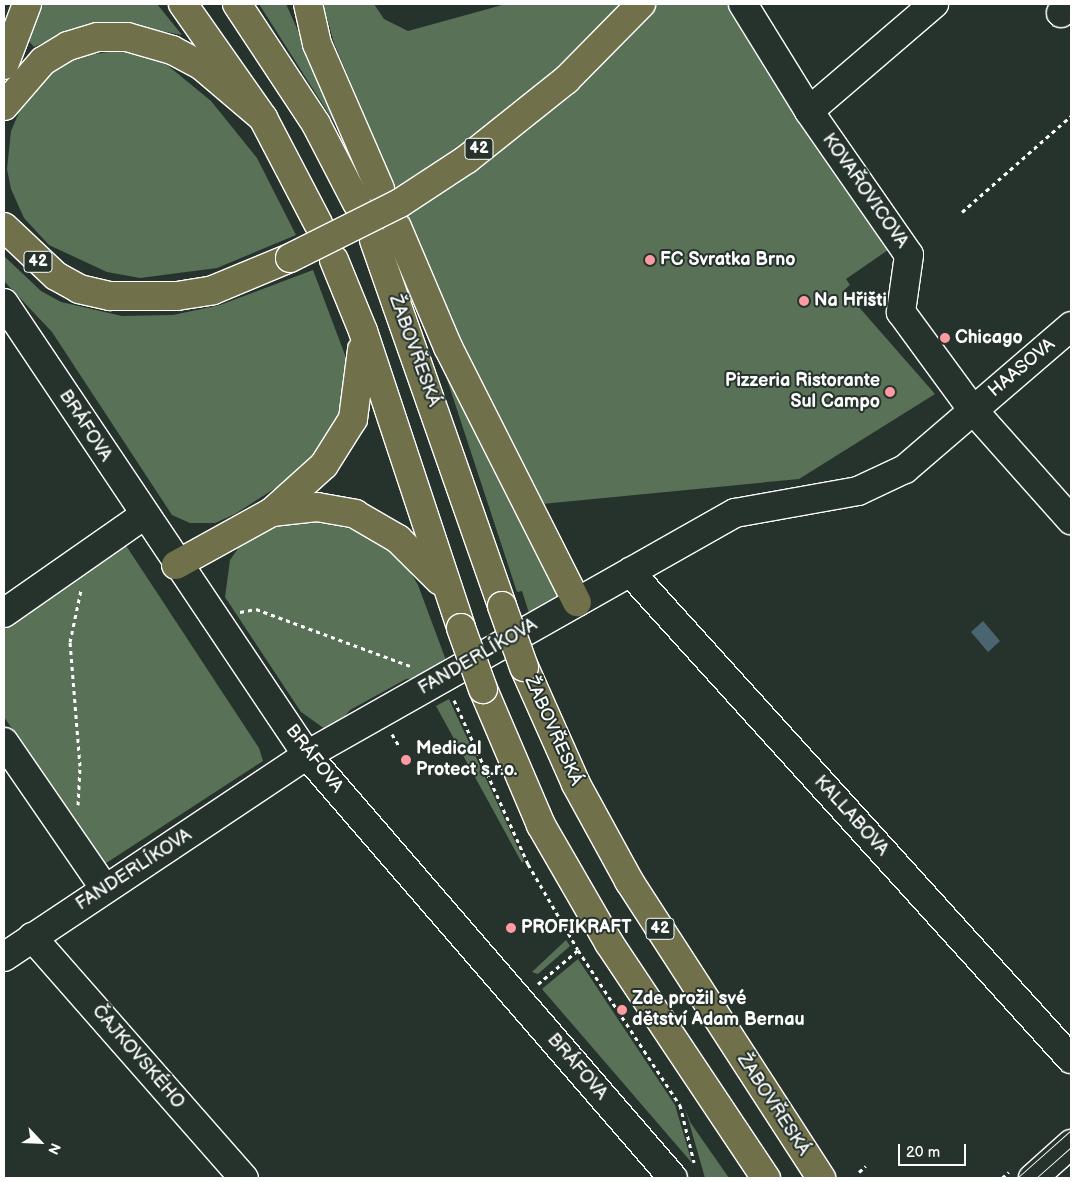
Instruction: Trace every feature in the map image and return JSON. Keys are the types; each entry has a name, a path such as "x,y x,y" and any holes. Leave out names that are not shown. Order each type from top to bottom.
{"highway":[{"path":"4,65 27,4"},
{"path":"183,4 263,118 318,223"},
{"path":"237,4 316,124 357,203"},
{"path":"294,4 325,62 380,189"},
{"path":"308,4 325,62"},
{"name":"42","path":"4,227 56,276 79,289 110,296 177,296 213,290 290,258 400,203 467,158 566,80 641,4"},
{"path":"4,106 43,61 68,46 98,37 127,37 172,50 202,66 263,118"},
{"name":"ŽABOVŘESKÁ","path":"415,274 386,234 435,408 502,606 524,667 576,784 629,882 821,1178"},
{"path":"334,260 363,331 446,589 483,690 541,825 599,926 766,1178"},
{"path":"415,274 577,602"},
{"name":"42","path":"415,274 435,408"},
{"path":"176,565 272,512 311,478 346,436 360,389 363,331"},
{"path":"272,512 317,507 355,514 398,539 446,589"}],"street":[{"path":"809,111 934,4"},
{"name":"KOVAŘOVICOVA","path":"749,6 809,111 909,255 901,312 972,409 1071,520"},
{"name":"BRÁFOVA","path":"4,303 143,516 307,755 673,1178"},
{"name":"HAASOVA","path":"972,409 1071,326"},
{"name":"FANDERLÍKOVA","path":"4,956 307,755 434,682 735,513 858,491 905,469 972,409"},
{"path":"4,613 143,516"},
{"name":"KALLABOVA","path":"630,572 1071,1060"},
{"path":"4,742 105,889"},
{"name":"ČAJKOVSKÉHO","path":"32,937 244,1178"},
{"path":"1033,1178 1071,1144"}],"path":[{"path":"962,212 1071,116"},
{"path":"69,836 80,797 70,642 83,582"},
{"path":"213,619 256,609 429,673 434,682"},
{"path":"391,732 399,746"},
{"path":"535,987 578,950"},
{"path":"859,1172 866,1166"}],"green space":[{"path":"41,4 157,4 182,35 116,22 78,28 34,47 27,39"},
{"path":"259,4 286,4 340,125 337,127"},
{"name":"FC Svratka Brno","path":"323,4 374,4 384,19 408,31 506,4 727,4 888,250 846,279 850,285 844,290 935,394 799,479 542,504 457,337 334,43"},
{"path":"124,50 166,64 211,101 257,158 296,235 217,268 140,278 107,272 49,245 24,218 11,189 7,169 11,131 24,101 49,73 79,56"},
{"path":"4,256 41,291 61,302 122,316 173,315 220,305 313,270 348,363 343,417 328,445 302,471 235,514 215,523 190,523 172,515 52,332 4,281"},
{"path":"436,346 558,595 530,616 522,591 517,592"},
{"path":"313,520 372,534 403,560 418,585 447,663 422,678 406,679 350,710 335,728 325,729 301,712 225,597 230,560 242,543 273,524"},
{"path":"125,544 259,748 263,761 97,869 74,820 4,717 4,627"},
{"path":"449,699 524,861 522,863 436,706"},
{"path":"566,940 570,946 538,974 532,972"},
{"path":"578,959 675,1105 692,1163 542,989"},
{"path":"685,1108 690,1122 729,1178 705,1178"}],"water":[{"path":"983,621 1000,641 988,652 971,632"}],"tram line":[{"path":"1017,1178 1071,1130"},
{"path":"1036,1178 1071,1147"}],"place":[{"name":"FC Svratka Brno","path":"650,260"},
{"name":"Na Hřišti","path":"804,301"},
{"name":"Chicago","path":"945,338"},
{"name":"Pizzeria Ristorante Sul Campo","path":"890,392"},
{"name":"Medical Protect s.r.o.","path":"406,760"},
{"name":"PROFIKRAFT","path":"511,928"},
{"name":"Zde prožil své dětství Adam Bernau","path":"622,1010"}]}
